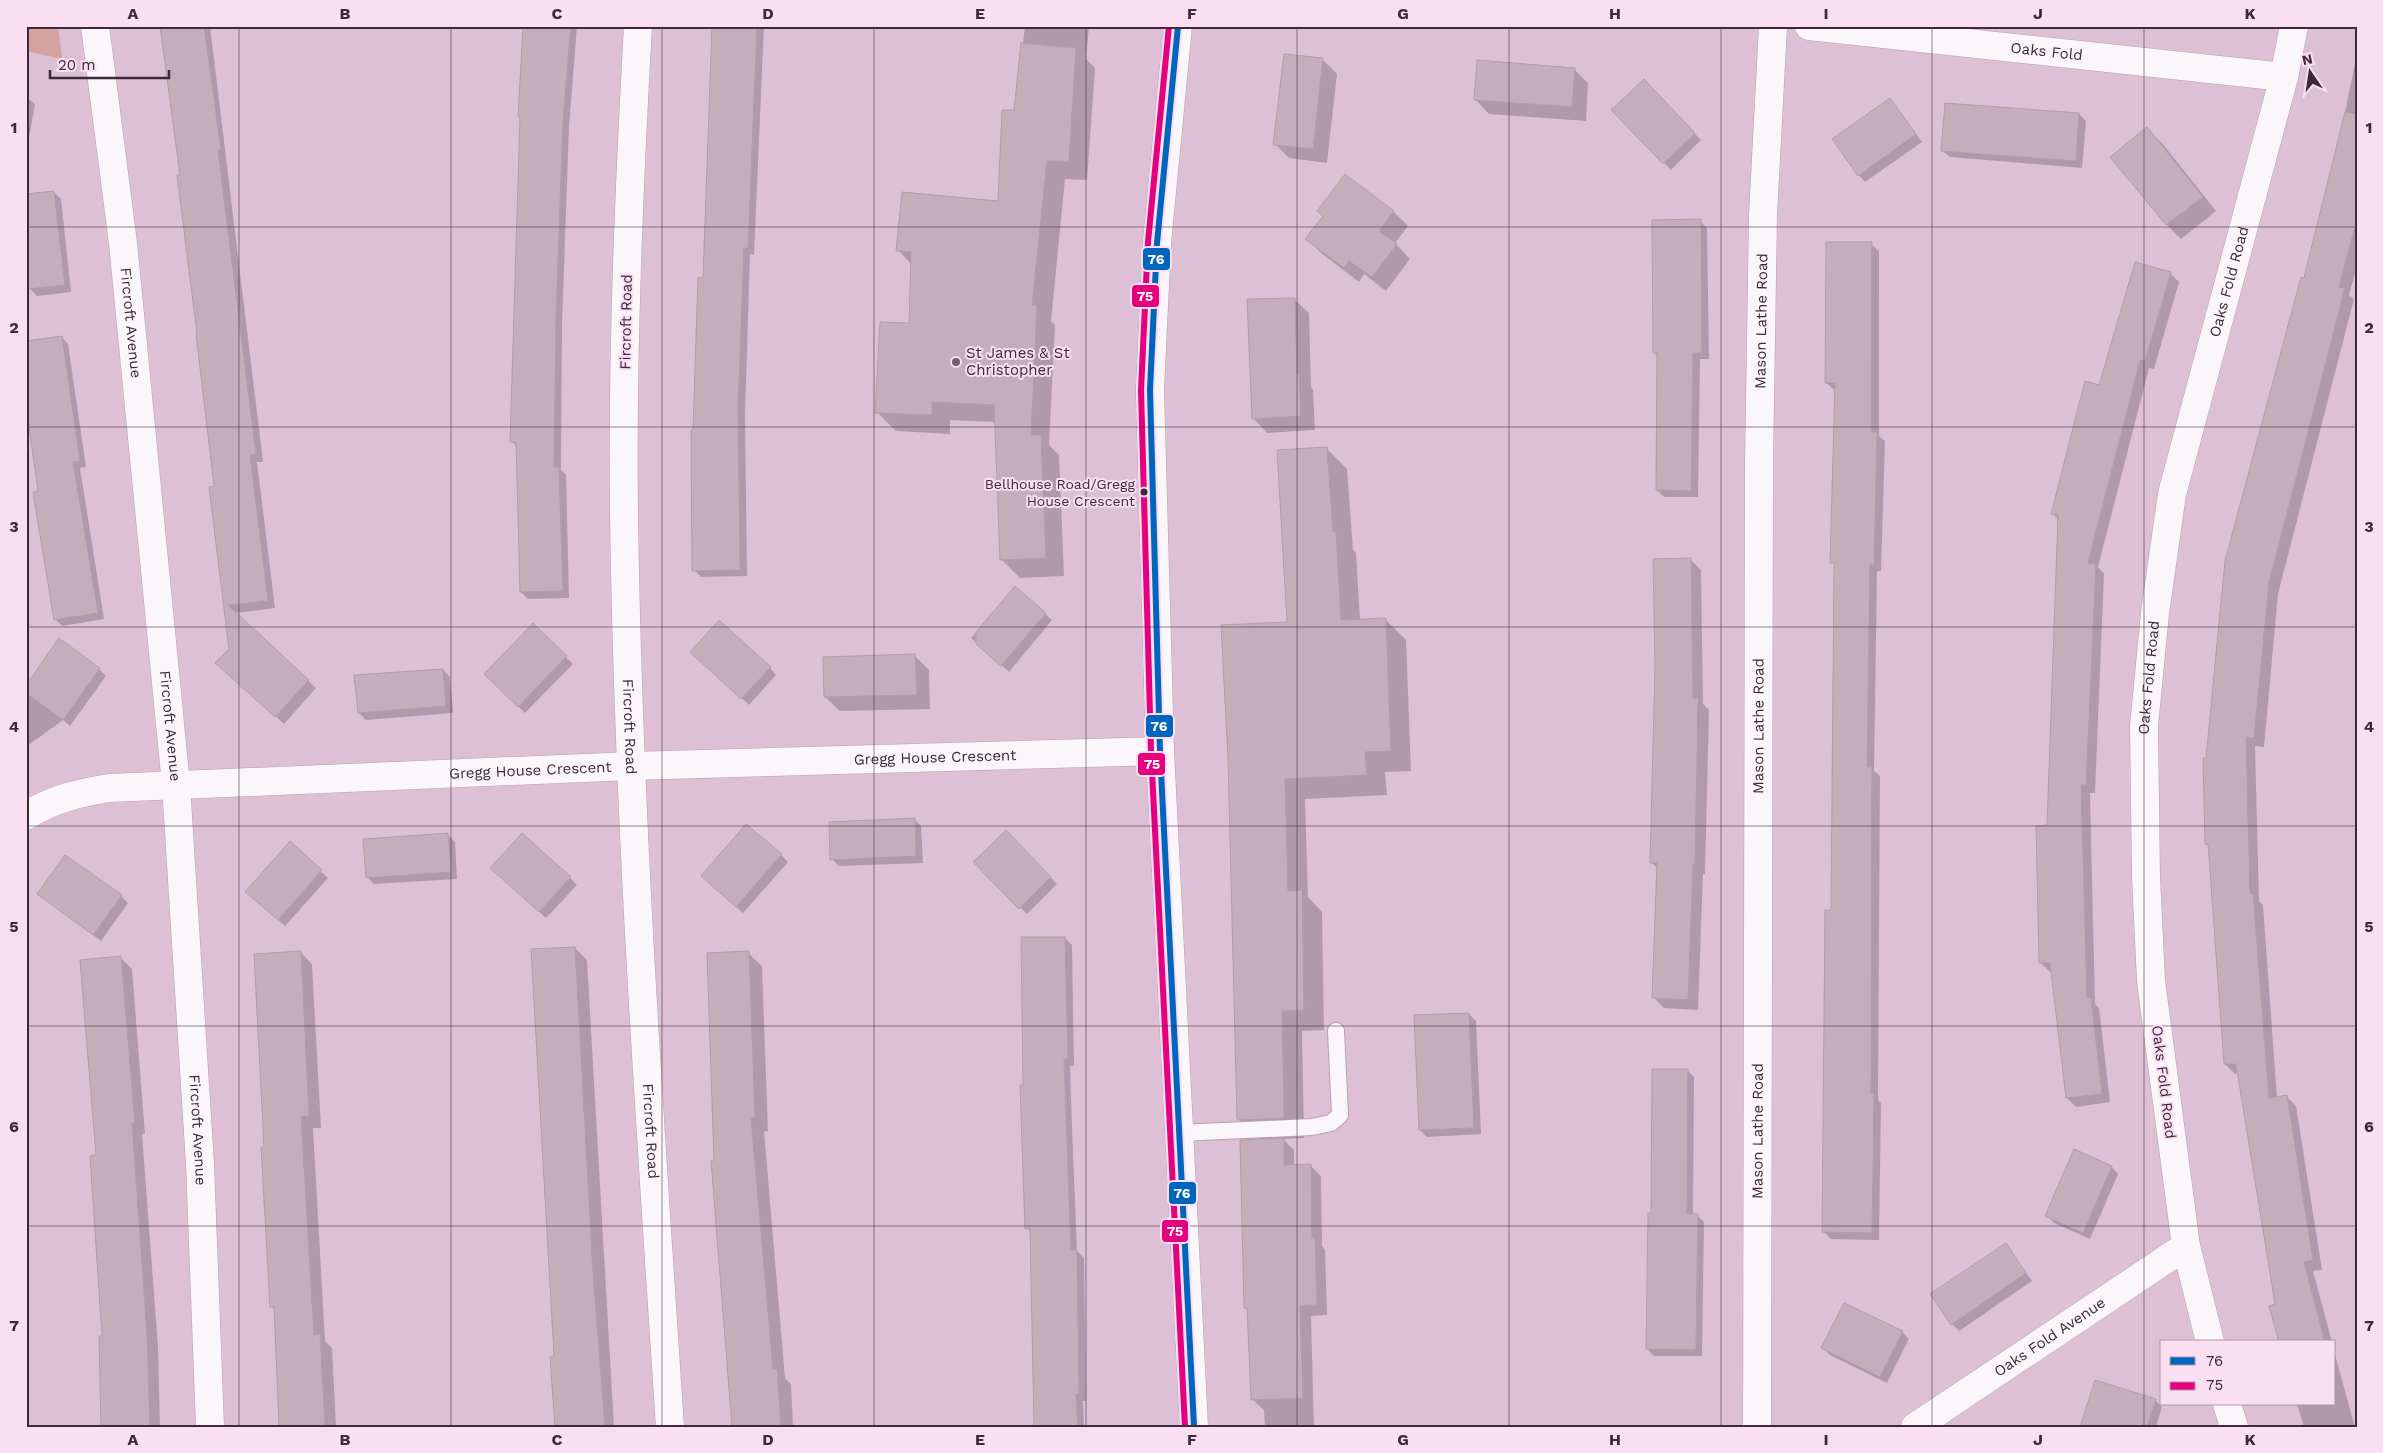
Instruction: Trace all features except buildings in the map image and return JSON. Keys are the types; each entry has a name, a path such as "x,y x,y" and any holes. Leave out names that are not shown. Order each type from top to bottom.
{"street":[{"name":"Fircroft Avenue","path":"96,26 122,243 176,785 200,1164 210,1427"},
{"name":"Fircroft Road","path":"638,26 627,214 624,511 631,766 642,1000 670,1427"},
{"path":"1178,26 1157,243 1150,390 1160,751 1194,1427"},
{"name":"Mason Lathe Road","path":"1757,1427 1759,463 1763,215 1773,26"},
{"name":"Oaks Fold","path":"1809,26 2284,77"},
{"name":"Oaks Fold Road","path":"2210,1340 2186,1246 2152,982 2146,877 2145,717 2154,612 2172,494 2284,77 2294,26"},
{"name":"Gregg House Crescent","path":"26,816 40,807 72,794 109,788 631,766 1160,751"},
{"name":"Oaks Fold Avenue","path":"1915,1427 2186,1246"},
{"path":"2228,1406 2234,1427"}],"lane":[{"path":"1179,1134 1312,1127 1331,1123 1340,1115 1336,1031"}],"shaded area":[{"path":"26,26 58,26 62,59 26,51"}],"transit line":[{"name":"75","path":"1169,26 1148,242 1141,390 1151,751 1185,1427"},
{"name":"76","path":"1178,26 1157,243 1150,390 1160,751 1194,1427"}],"place":[{"name":"St James & St Christopher","path":"956,362"},
{"name":"Bellhouse Road/Gregg House Crescent","path":"1144,492"}]}
